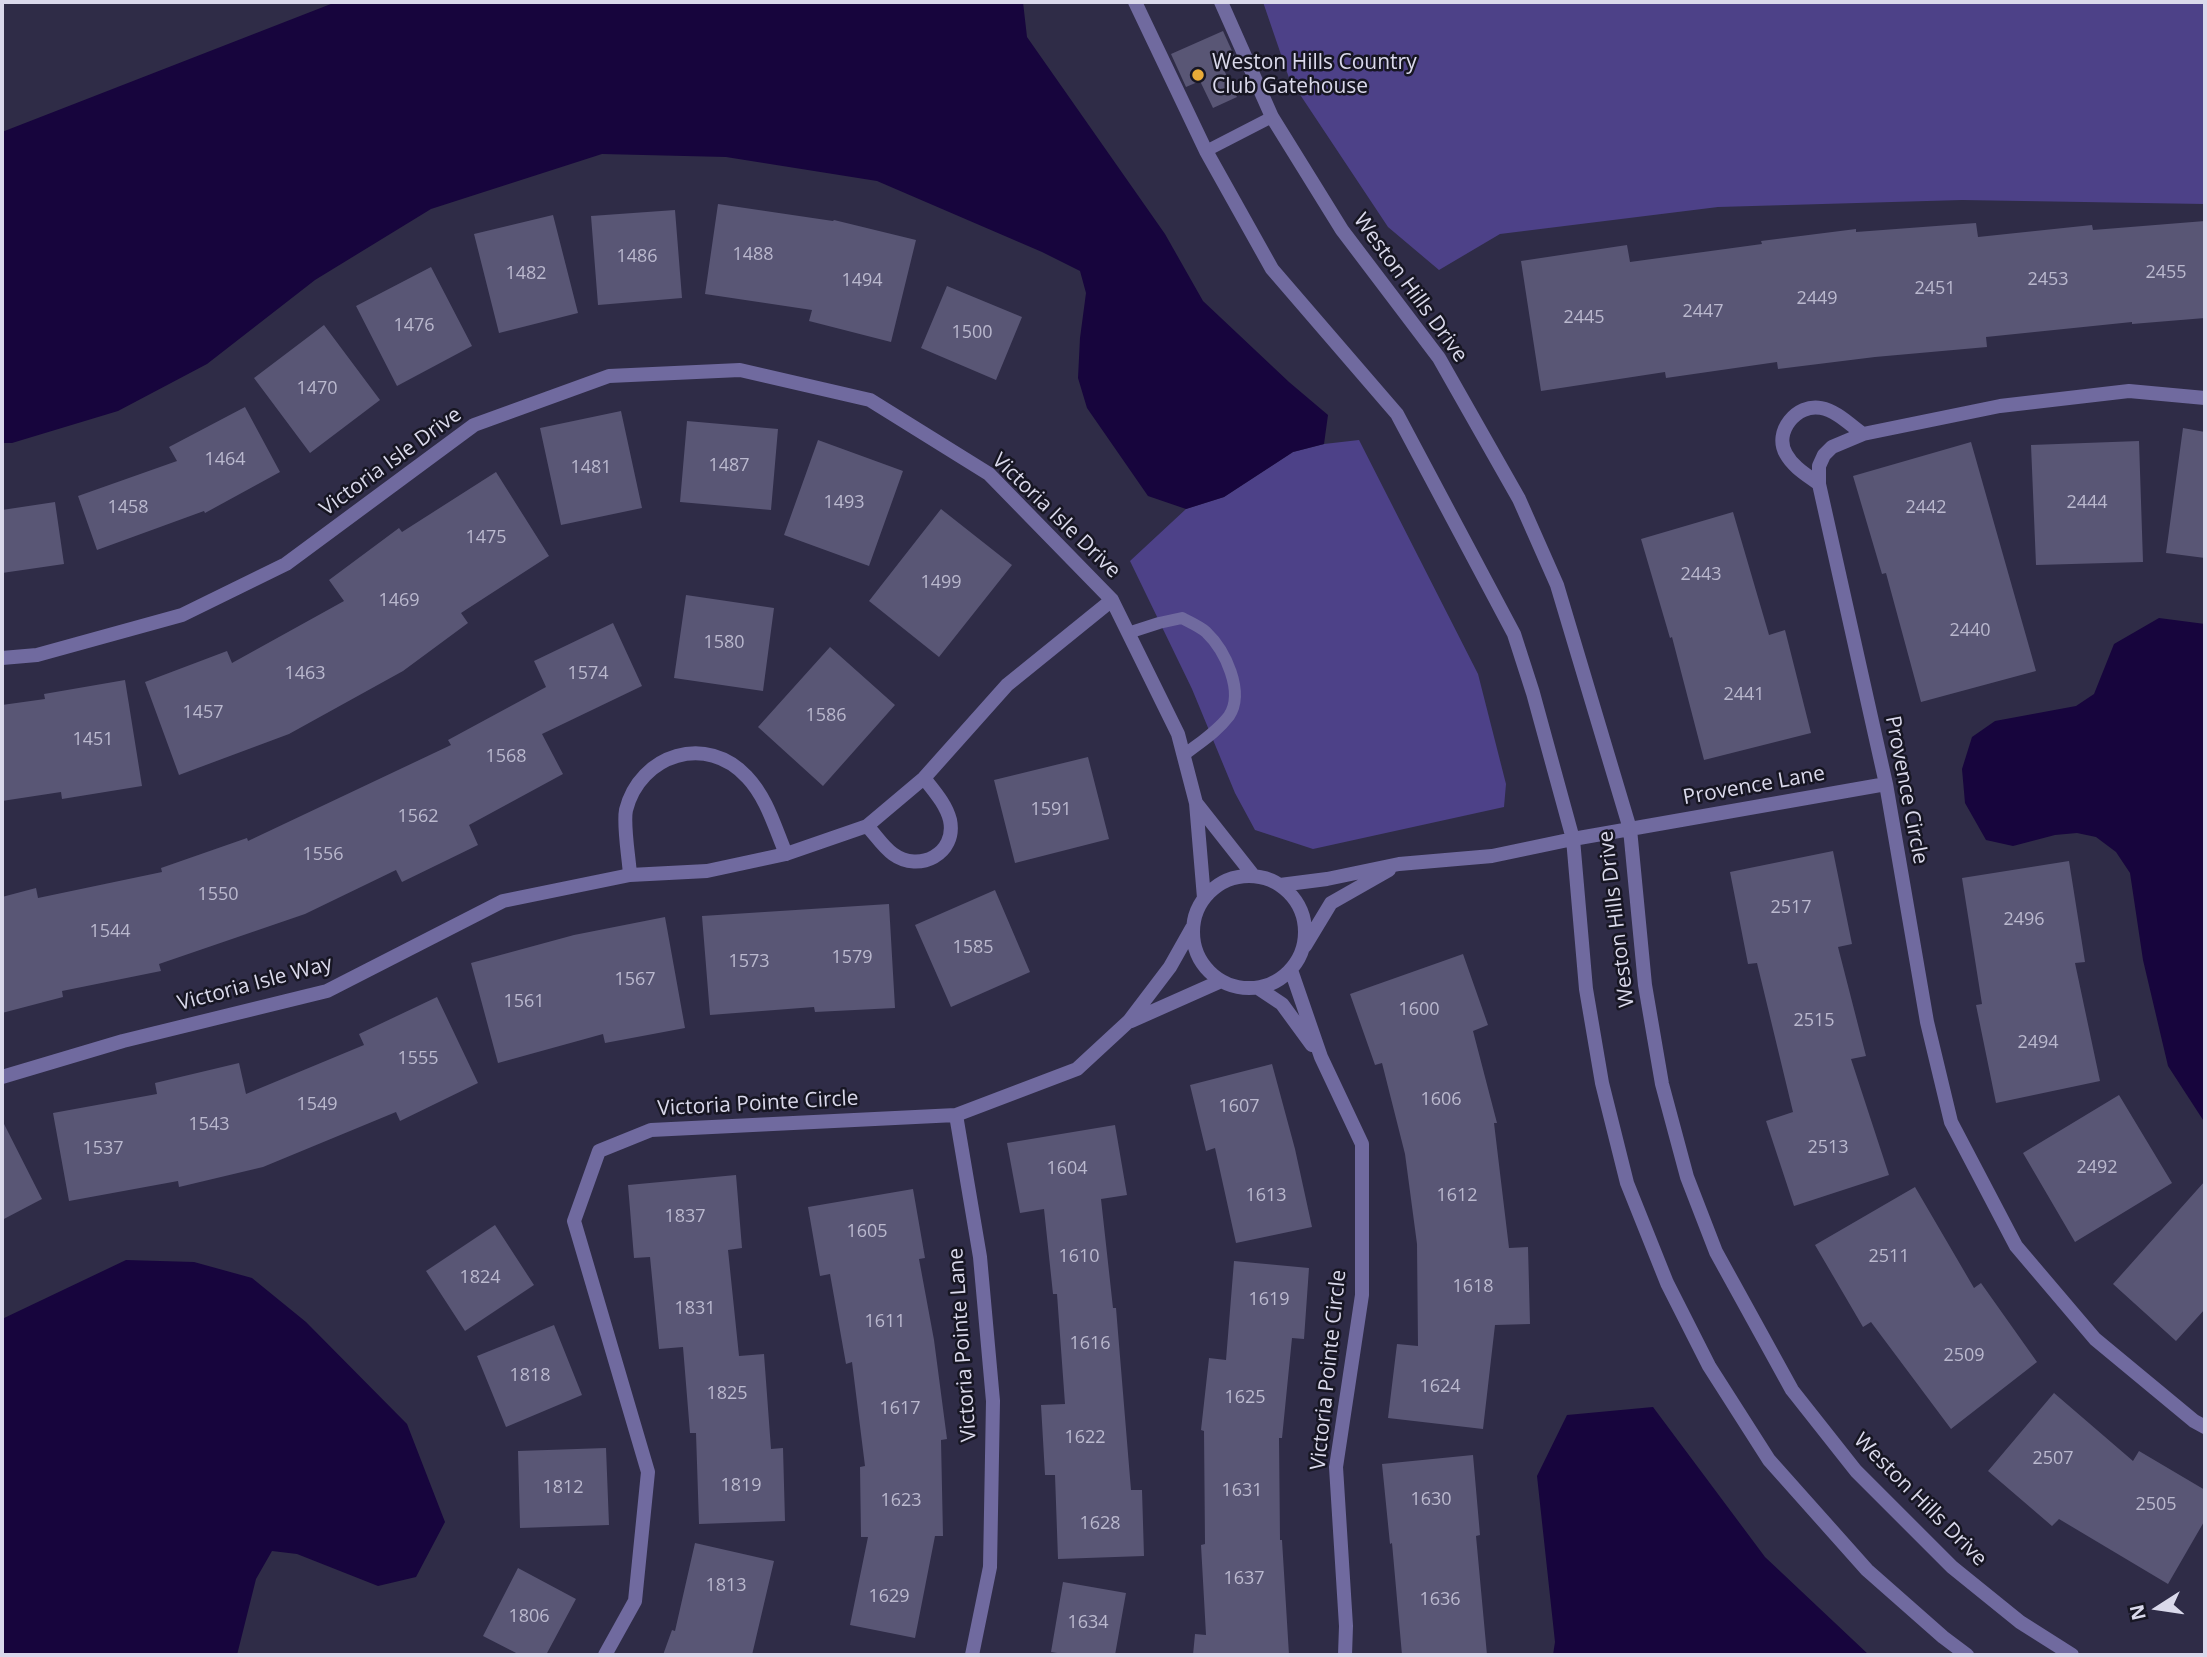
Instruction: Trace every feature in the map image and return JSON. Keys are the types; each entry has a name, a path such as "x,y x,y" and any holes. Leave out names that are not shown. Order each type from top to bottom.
{"street":[{"name":"Weston Hills Drive","path":"1221,2 1272,117 1342,230 1439,358 1519,499 1557,585 1630,829 1645,985 1662,1084 1687,1177 1716,1252 1792,1390 1856,1471 1952,1567 2020,1622 2073,1655"},
{"name":"Weston Hills Drive","path":"1140,3 1206,151 1272,269 1397,414 1514,635 1533,693 1573,839 1586,989 1602,1083 1627,1183 1667,1283 1709,1366 1769,1460 1867,1570 1942,1637 1967,1655"},
{"name":"Victoria Isle Drive","path":"2,657 37,655 181,615 286,564 474,425 609,376 740,370 870,400 989,474 1112,600 1178,734 1196,803 1204,898"},
{"name":"Provence Circle","path":"2205,398 2129,391 2000,406 1863,434 1832,447 1819,466 1819,484 1886,784 1927,1023 1951,1122 2016,1246 2095,1339 2194,1421 2205,1427"},
{"path":"1819,484 1795,466 1786,455 1782,445 1783,432 1790,420 1811,407 1823,408 1863,434"},
{"name":"Victoria Isle Way","path":"2,1077 123,1041 327,991 503,901 630,875 707,871 786,854 867,825 924,778 1007,685 1112,600"},
{"path":"630,875 625,813 634,787 650,769 673,757 698,752 722,758 747,776 765,802 786,854"},
{"path":"867,825 892,854 910,862 927,861 940,854 950,839 950,821 943,803 924,778"},
{"name":"Provence Lane","path":"1280,885 1399,864 1492,856 1573,839 1886,784"},
{"name":"Victoria Isle Drive","path":"1196,803 1253,876"},
{"path":"1302,952 1305,930 1298,905 1280,885 1253,876 1225,881 1204,898 1192,928 1193,940 1203,965 1221,981 1243,989 1258,988 1278,980 1291,970 1302,952 1331,903 1399,864"},
{"name":"Victoria Pointe Circle","path":"605,1655 635,1601 648,1472 574,1221 599,1151 651,1130 956,1115 1077,1069 1129,1021 1170,967 1192,928"},
{"name":"Victoria Pointe Circle","path":"1291,970 1321,1057 1362,1144 1362,1295 1336,1467 1346,1626 1345,1655"},
{"name":"Victoria Pointe Circle","path":"1129,1021 1221,981"},
{"name":"Victoria Pointe Circle","path":"1258,988 1282,1004 1321,1057"},
{"name":"Victoria Pointe Lane","path":"956,1115 980,1257 993,1401 990,1567 972,1655"}],"lane":[{"path":"1206,151 1272,117"},
{"path":"1128,633 1182,618 1205,632 1232,673 1236,694 1230,714 1214,732 1184,755"}],"shaded area":[{"path":"336,2 1023,2 1027,37 1165,234 1203,301 1328,415 1324,444 1293,452 1224,497 1186,509 1148,496 1087,408 1078,378 1086,293 1080,271 877,181 726,157 602,154 431,209 315,280 207,364 118,411 12,443 2,443 2,132"},
{"path":"1263,2 2205,2 2205,204 1962,200 1718,207 1500,234 1439,270 1388,227 1289,78"},
{"path":"1359,440 1478,674 1506,784 1504,807 1313,849 1255,830 1235,793 1192,689 1130,561 1186,509 1224,497 1293,452 1324,444"},
{"path":"2159,618 2205,624 2205,1123 2168,1066 2143,960 2130,873 2116,852 2096,837 2077,833 2055,835 2013,846 1986,840 1965,803 1962,769 1972,737 1995,721 2076,706 2094,694 2114,644"},
{"path":"126,1260 194,1262 252,1278 306,1322 407,1424 445,1522 416,1577 378,1586 297,1554 272,1551 256,1579 237,1655 2,1655 2,1319"},
{"path":"1653,1407 1765,1557 1869,1655 1553,1655 1555,1642 1537,1476 1567,1415"}],"building":[{"name":"Weston Hills Country Club Gatehouse","path":"1223,31 1237,62 1223,68 1237,97 1213,108 1200,81 1186,87 1171,54"},
{"path":"718,204 834,220 916,240 891,342 809,321 812,310 705,294"},
{"path":"675,210 682,298 598,305 591,216"},
{"path":"553,215 578,313 499,333 474,234"},
{"path":"2205,221 2205,318 2132,322 1986,337 1987,347 1778,369 1777,362 1666,378 1665,372 1541,391 1521,261 1627,245 1630,262 1856,229 1856,232 1976,223 1978,237 2092,225 2093,230"},
{"path":"431,267 472,346 397,386 356,306"},
{"path":"947,286 1022,317 996,380 921,348"},
{"path":"324,325 380,400 310,453 254,378"},
{"path":"245,407 280,472 205,513 204,511 97,550 78,496 177,461 169,447"},
{"path":"621,411 642,508 561,525 540,428"},
{"path":"687,421 778,429 771,510 680,502"},
{"path":"2183,428 2205,432 2205,558 2166,553"},
{"path":"818,440 903,471 869,566 784,535"},
{"path":"2139,441 2143,562 2036,565 2031,445"},
{"path":"1971,442 2036,671 1921,702 1886,573 1882,574 1853,476"},
{"path":"496,472 549,556 461,613 468,623 403,671 289,734 179,775 145,682 227,651 232,663 344,601 329,580 399,528 402,532"},
{"path":"55,502 64,564 2,573 2,510"},
{"path":"941,509 1012,565 939,657 869,601"},
{"path":"1733,512 1769,635 1785,630 1811,733 1704,760 1672,637 1670,638 1641,539"},
{"path":"686,595 774,608 763,691 674,678"},
{"path":"613,623 642,686 542,734 563,774 469,825 478,845 402,882 396,870 305,914 159,964 161,971 62,991 63,997 2,1013 2,897 36,888 38,898 162,872 161,868 247,838 248,841 451,745 448,740 546,687 534,661"},
{"path":"830,647 895,705 823,786 758,727"},
{"path":"125,680 142,786 62,799 61,792 2,801 2,705 45,699 44,694"},
{"path":"1088,757 1109,839 1015,863 994,780"},
{"path":"1833,851 1852,944 1838,947 1866,1056 1851,1059 1889,1175 1794,1206 1766,1121 1793,1112 1757,963 1748,964 1730,872"},
{"path":"2069,861 2085,962 2075,963 2100,1081 1996,1103 1976,1005 1982,1004 1962,878"},
{"path":"995,890 1030,972 951,1007 915,925"},
{"path":"889,904 895,1008 815,1012 814,1007 710,1015 702,916"},
{"path":"665,917 685,1028 605,1043 603,1034 498,1063 471,963 574,935"},
{"path":"1463,954 1488,1025 1473,1031 1497,1123 1494,1123 1509,1248 1528,1247 1530,1324 1495,1325 1483,1429 1388,1418 1397,1344 1418,1346 1417,1244 1405,1154 1382,1063 1375,1065 1350,994"},
{"path":"437,997 478,1083 400,1121 396,1112 263,1167 179,1187 178,1181 69,1201 53,1113 157,1094 155,1083 239,1063 246,1094 364,1045 359,1034"},
{"path":"1272,1064 1312,1227 1236,1243 1215,1148 1206,1151 1190,1085"},
{"path":"2119,1095 2172,1183 2075,1242 2023,1153"},
{"path":"2,1120 42,1199 2,1220"},
{"path":"1115,1125 1127,1195 1101,1199 1113,1308 1116,1308 1131,1490 1142,1490 1144,1556 1058,1559 1055,1475 1045,1475 1041,1405 1065,1404 1057,1294 1053,1294 1044,1209 1020,1213 1007,1143"},
{"path":"736,1175 742,1248 728,1250 739,1356 764,1354 771,1449 783,1448 785,1521 699,1524 696,1433 690,1433 683,1347 659,1349 650,1257 634,1258 628,1185"},
{"path":"2205,1181 2205,1309 2176,1341 2113,1284"},
{"path":"1915,1187 1974,1288 1981,1283 2037,1362 1951,1429 1871,1322 1863,1327 1815,1245"},
{"path":"913,1189 925,1258 919,1259 934,1340 947,1439 941,1440 943,1536 935,1536 915,1638 850,1625 868,1537 861,1537 860,1467 865,1466 852,1362 846,1364 830,1274 820,1276 808,1207"},
{"path":"495,1225 534,1285 465,1331 426,1271"},
{"path":"1234,1261 1309,1268 1304,1339 1292,1338 1282,1438 1279,1438 1280,1540 1289,1655 1193,1655 1195,1634 1206,1635 1201,1545 1205,1544 1204,1431 1201,1430 1209,1358 1226,1360"},
{"path":"554,1325 582,1395 506,1427 477,1356"},
{"path":"2054,1393 2133,1461 2139,1451 2205,1490 2205,1520 2168,1584 2059,1519 2052,1526 1988,1471"},
{"path":"606,1448 609,1525 520,1528 518,1451"},
{"path":"1473,1455 1480,1535 1476,1536 1487,1655 1402,1655 1382,1464"},
{"path":"695,1543 774,1561 752,1655 663,1655 672,1630 675,1631"},
{"path":"518,1568 576,1599 546,1655 520,1655 483,1636"},
{"path":"1063,1582 1126,1593 1115,1655 1070,1655 1051,1652"}],"place":[{"name":"Weston Hills Country Club Gatehouse","path":"1198,75"}]}
